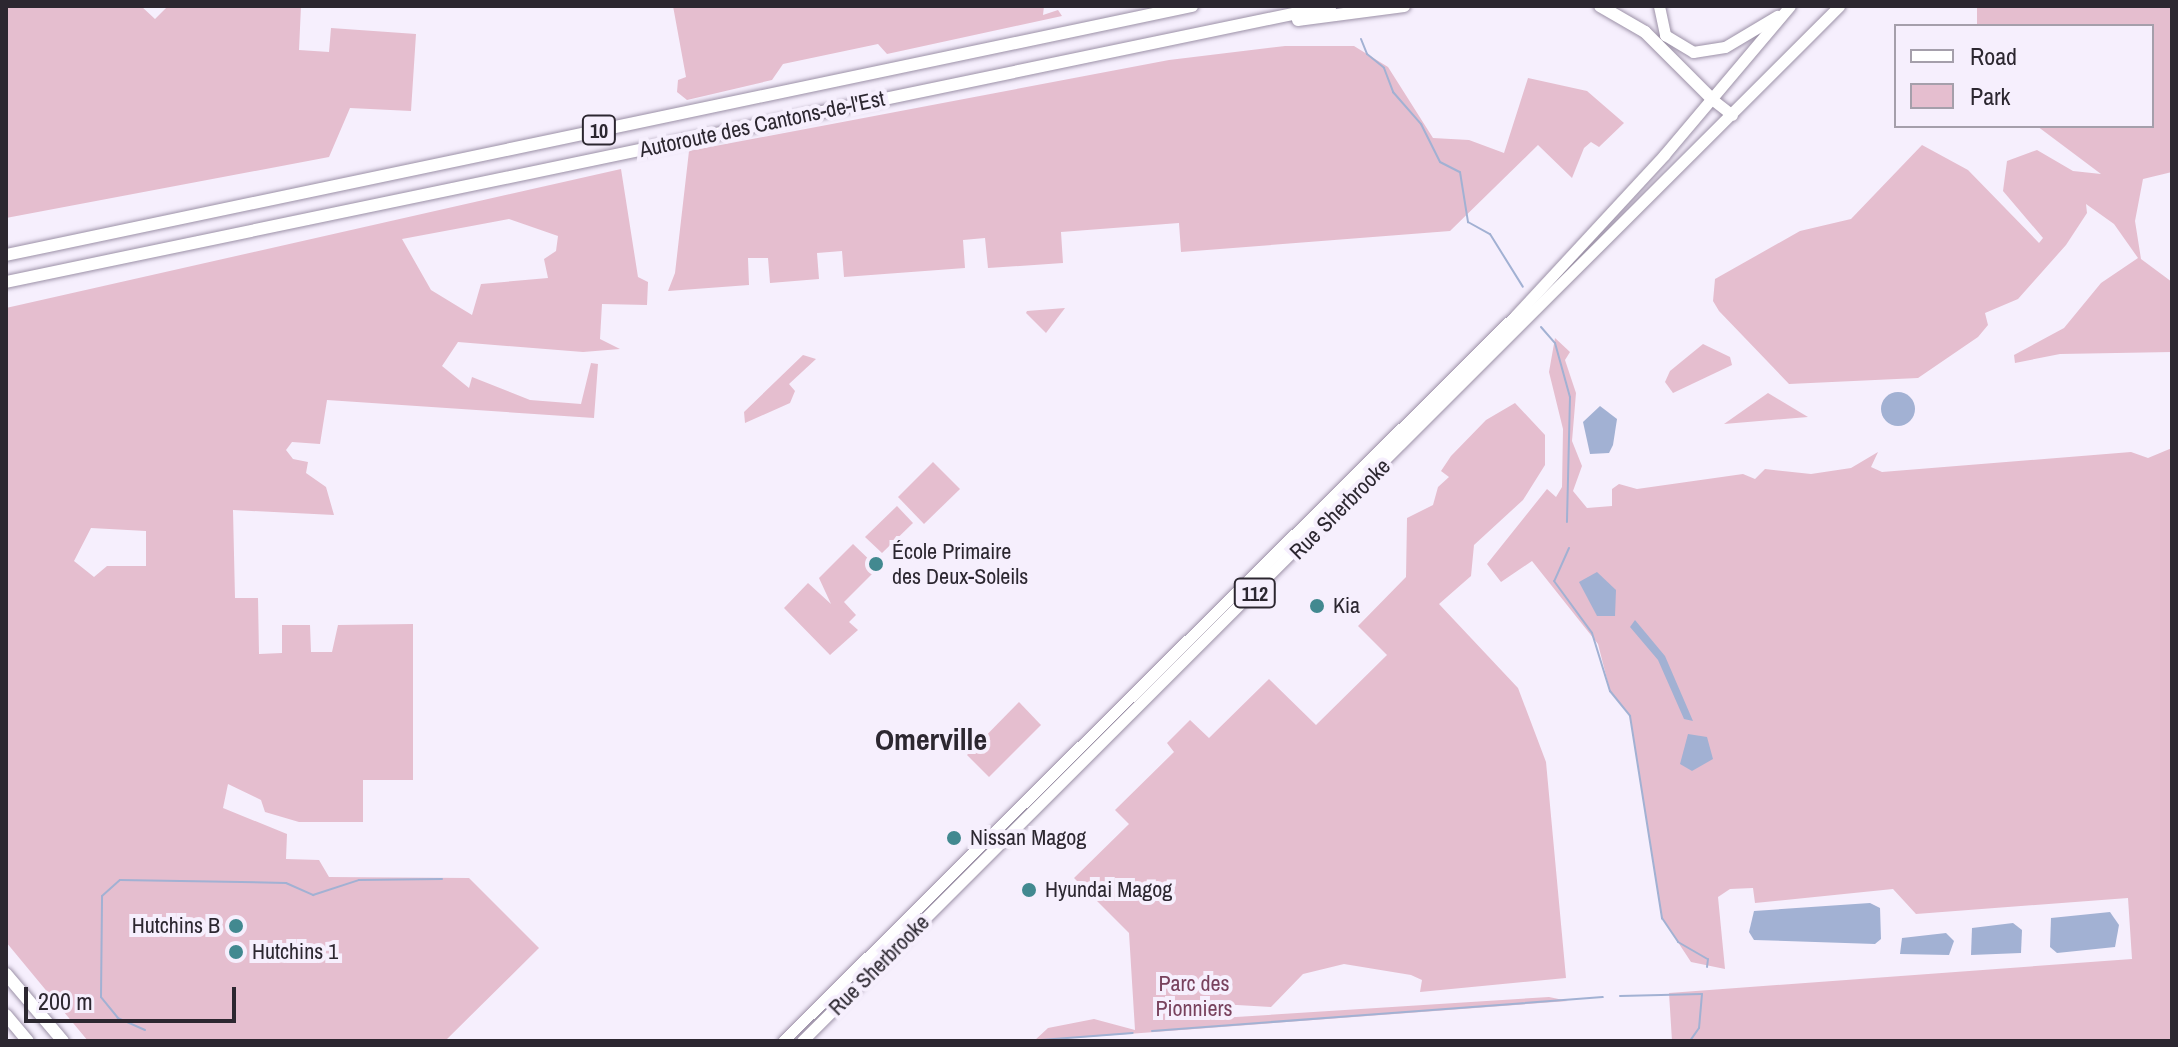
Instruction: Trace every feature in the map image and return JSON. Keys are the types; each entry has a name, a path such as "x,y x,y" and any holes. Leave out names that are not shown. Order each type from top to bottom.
{"highway":[{"name":"Autoroute des Cantons-de-l'Est","path":"6,255 1192,6"},
{"name":"Autoroute des Cantons-de-l'Est","path":"6,282 1331,6"},
{"path":"1243,24 1404,6"},
{"path":"1600,6 1639,27 1713,100"},
{"path":"6,291 65,270"},
{"path":"6,974 63,1041"},
{"path":"6,1015 28,1041"}],"main road":[{"path":"1659,6 1668,39 1698,52 1734,43 1787,9"},
{"name":"Rue Sherbrooke","path":"802,1041 1839,6"},
{"name":"Rue Sherbrooke","path":"783,1041 1516,315 1660,160 1787,9"},
{"path":"1713,100 1732,115"},
{"path":"1660,160 1673,174"}],"green space":[{"path":"6,6 141,6 155,19 168,6 301,6 299,50 329,52 331,28 416,34 411,111 350,108 329,157 6,218"},
{"path":"673,6 1044,6 1043,15 1058,10 1062,16 887,54 878,44 783,64 772,80 687,100 677,92 678,80 686,77"},
{"path":"1977,6 2172,6 2172,172 2143,179 2135,221 2141,259 2172,282 2172,352 2060,354 2015,363 2014,355 2064,328 2101,283 2138,258 2114,224 2086,204 2087,213 2066,245 2018,299 1985,313 1988,325 1978,337 1918,378 1789,384 1719,311 1713,301 1715,279 1800,231 1851,219 1922,145 1968,170 2039,243 2043,238 2003,191 2007,161 2037,150 2073,171 2101,174 2040,128 2154,128 2154,24 1977,24"},
{"path":"1285,46 1354,46 1388,67 1433,138 1469,140 1504,153 1528,78 1587,91 1624,123 1599,147 1591,142 1584,148 1572,178 1538,145 1450,231 1181,252 1179,223 1061,232 1063,263 988,268 985,238 963,240 965,268 844,277 842,251 817,253 819,279 770,283 768,258 748,258 749,285 668,291 675,273 689,151 1169,60"},
{"path":"621,169 638,277 648,282 647,305 602,304 600,339 620,349 583,352 458,342 442,366 469,388 472,377 530,400 581,404 591,363 598,364 594,418 327,400 320,444 292,442 286,450 293,459 308,462 306,473 326,487 334,515 233,510 235,598 258,598 259,654 282,653 282,625 310,625 311,652 332,652 338,625 413,624 413,780 363,780 363,822 299,822 265,812 261,800 228,784 223,808 287,834 286,859 319,860 329,877 469,878 539,948 445,1041 88,1041 6,942 6,308","holes":["509,219 558,236 556,251 544,259 548,278 481,284 472,315 431,290 402,239","91,528 146,531 146,566 107,566 94,577 74,561"]},
{"path":"1065,308 1046,333 1026,313 1027,311"},
{"path":"1555,338 1570,352 1565,360 1576,393 1572,441 1582,466 1573,491 1587,508 1612,506 1612,489 1619,484 1637,489 1743,474 1755,479 1765,469 1811,474 1851,468 1878,452 1871,467 1882,472 2131,452 2148,458 2172,448 2172,1041 1672,1041 1669,993 2132,959 2128,898 1916,914 1893,889 1755,903 1753,888 1730,889 1718,897 1725,969 1691,962 1662,918 1630,716 1610,691 1598,644 1532,561 1501,582 1487,564 1547,489 1556,497 1562,487 1563,429 1549,372"},
{"path":"1703,344 1730,357 1732,365 1673,393 1665,382 1670,371"},
{"path":"803,355 816,359 789,384 795,391 790,403 745,423 744,412"},
{"path":"1768,393 1808,417 1724,424"},
{"name":"Parc des Pionniers","path":"1515,403 1545,435 1545,465 1523,500 1474,545 1471,576 1439,604 1518,688 1546,762 1566,978 1420,992 1422,980 1411,975 1344,964 1303,974 1271,1007 1220,1004 1220,1018 1549,997 1568,1001 1034,1041 1048,1028 1094,1019 1135,1030 1129,933 1074,878 1129,824 1115,810 1174,752 1167,743 1190,720 1209,738 1269,679 1316,725 1387,655 1358,626 1406,577 1407,518 1433,505 1438,487 1449,477 1441,471 1451,456 1486,420"},
{"path":"933,462 960,489 924,524 898,497"},
{"path":"897,506 913,523 882,553 865,537"},
{"path":"853,544 878,568 844,602 856,615 849,622 858,630 830,655 784,608 808,583 831,604 819,578"},
{"path":"1019,702 1041,725 989,777 967,755"}],"water":[{"path":"1898,392 1910,397 1915,409 1910,421 1898,426 1886,421 1881,409 1886,397"},
{"path":"1600,406 1617,419 1613,445 1609,453 1590,454 1583,422"},
{"path":"1597,572 1616,590 1615,616 1597,616 1579,582"},
{"path":"1635,620 1665,656 1693,721 1684,719 1658,660 1630,627"},
{"path":"1688,734 1707,737 1713,759 1692,771 1680,764"},
{"path":"1870,903 1880,908 1881,939 1875,944 1754,940 1749,932 1754,911"},
{"path":"2110,912 2119,925 2115,947 2057,953 2050,947 2051,918"},
{"path":"2013,923 2022,930 2021,953 1971,955 1972,928"},
{"path":"1946,933 1954,941 1949,955 1900,954 1902,938"}],"waterway":[{"path":"1361,39 1367,54 1384,68 1393,92 1421,124 1440,162 1460,172 1468,222 1490,234 1523,287"},
{"path":"1541,327 1555,343 1570,397 1567,522"},
{"path":"1569,548 1554,581 1592,633 1610,691 1630,716 1662,918 1678,942 1708,959 1707,967"},
{"path":"145,1030 118,1018 101,997 102,896 120,880 286,883 313,895 359,880 442,879"},
{"path":"1620,996 1702,994 1699,1028 1690,1041"},
{"path":"1152,1031 1603,997"},
{"path":"1028,1041 1133,1033"}],"place":[{"name":"École Primaire des Deux-Soleils","path":"876,564"},
{"name":"Kia","path":"1317,606"},
{"name":"Nissan Magog","path":"954,838"},
{"name":"Hyundai Magog","path":"1029,890"},
{"name":"Hutchins B","path":"236,926"},
{"name":"Hutchins 1","path":"236,952"}],"district":[{"name":"Omerville","path":"931,739"}]}
